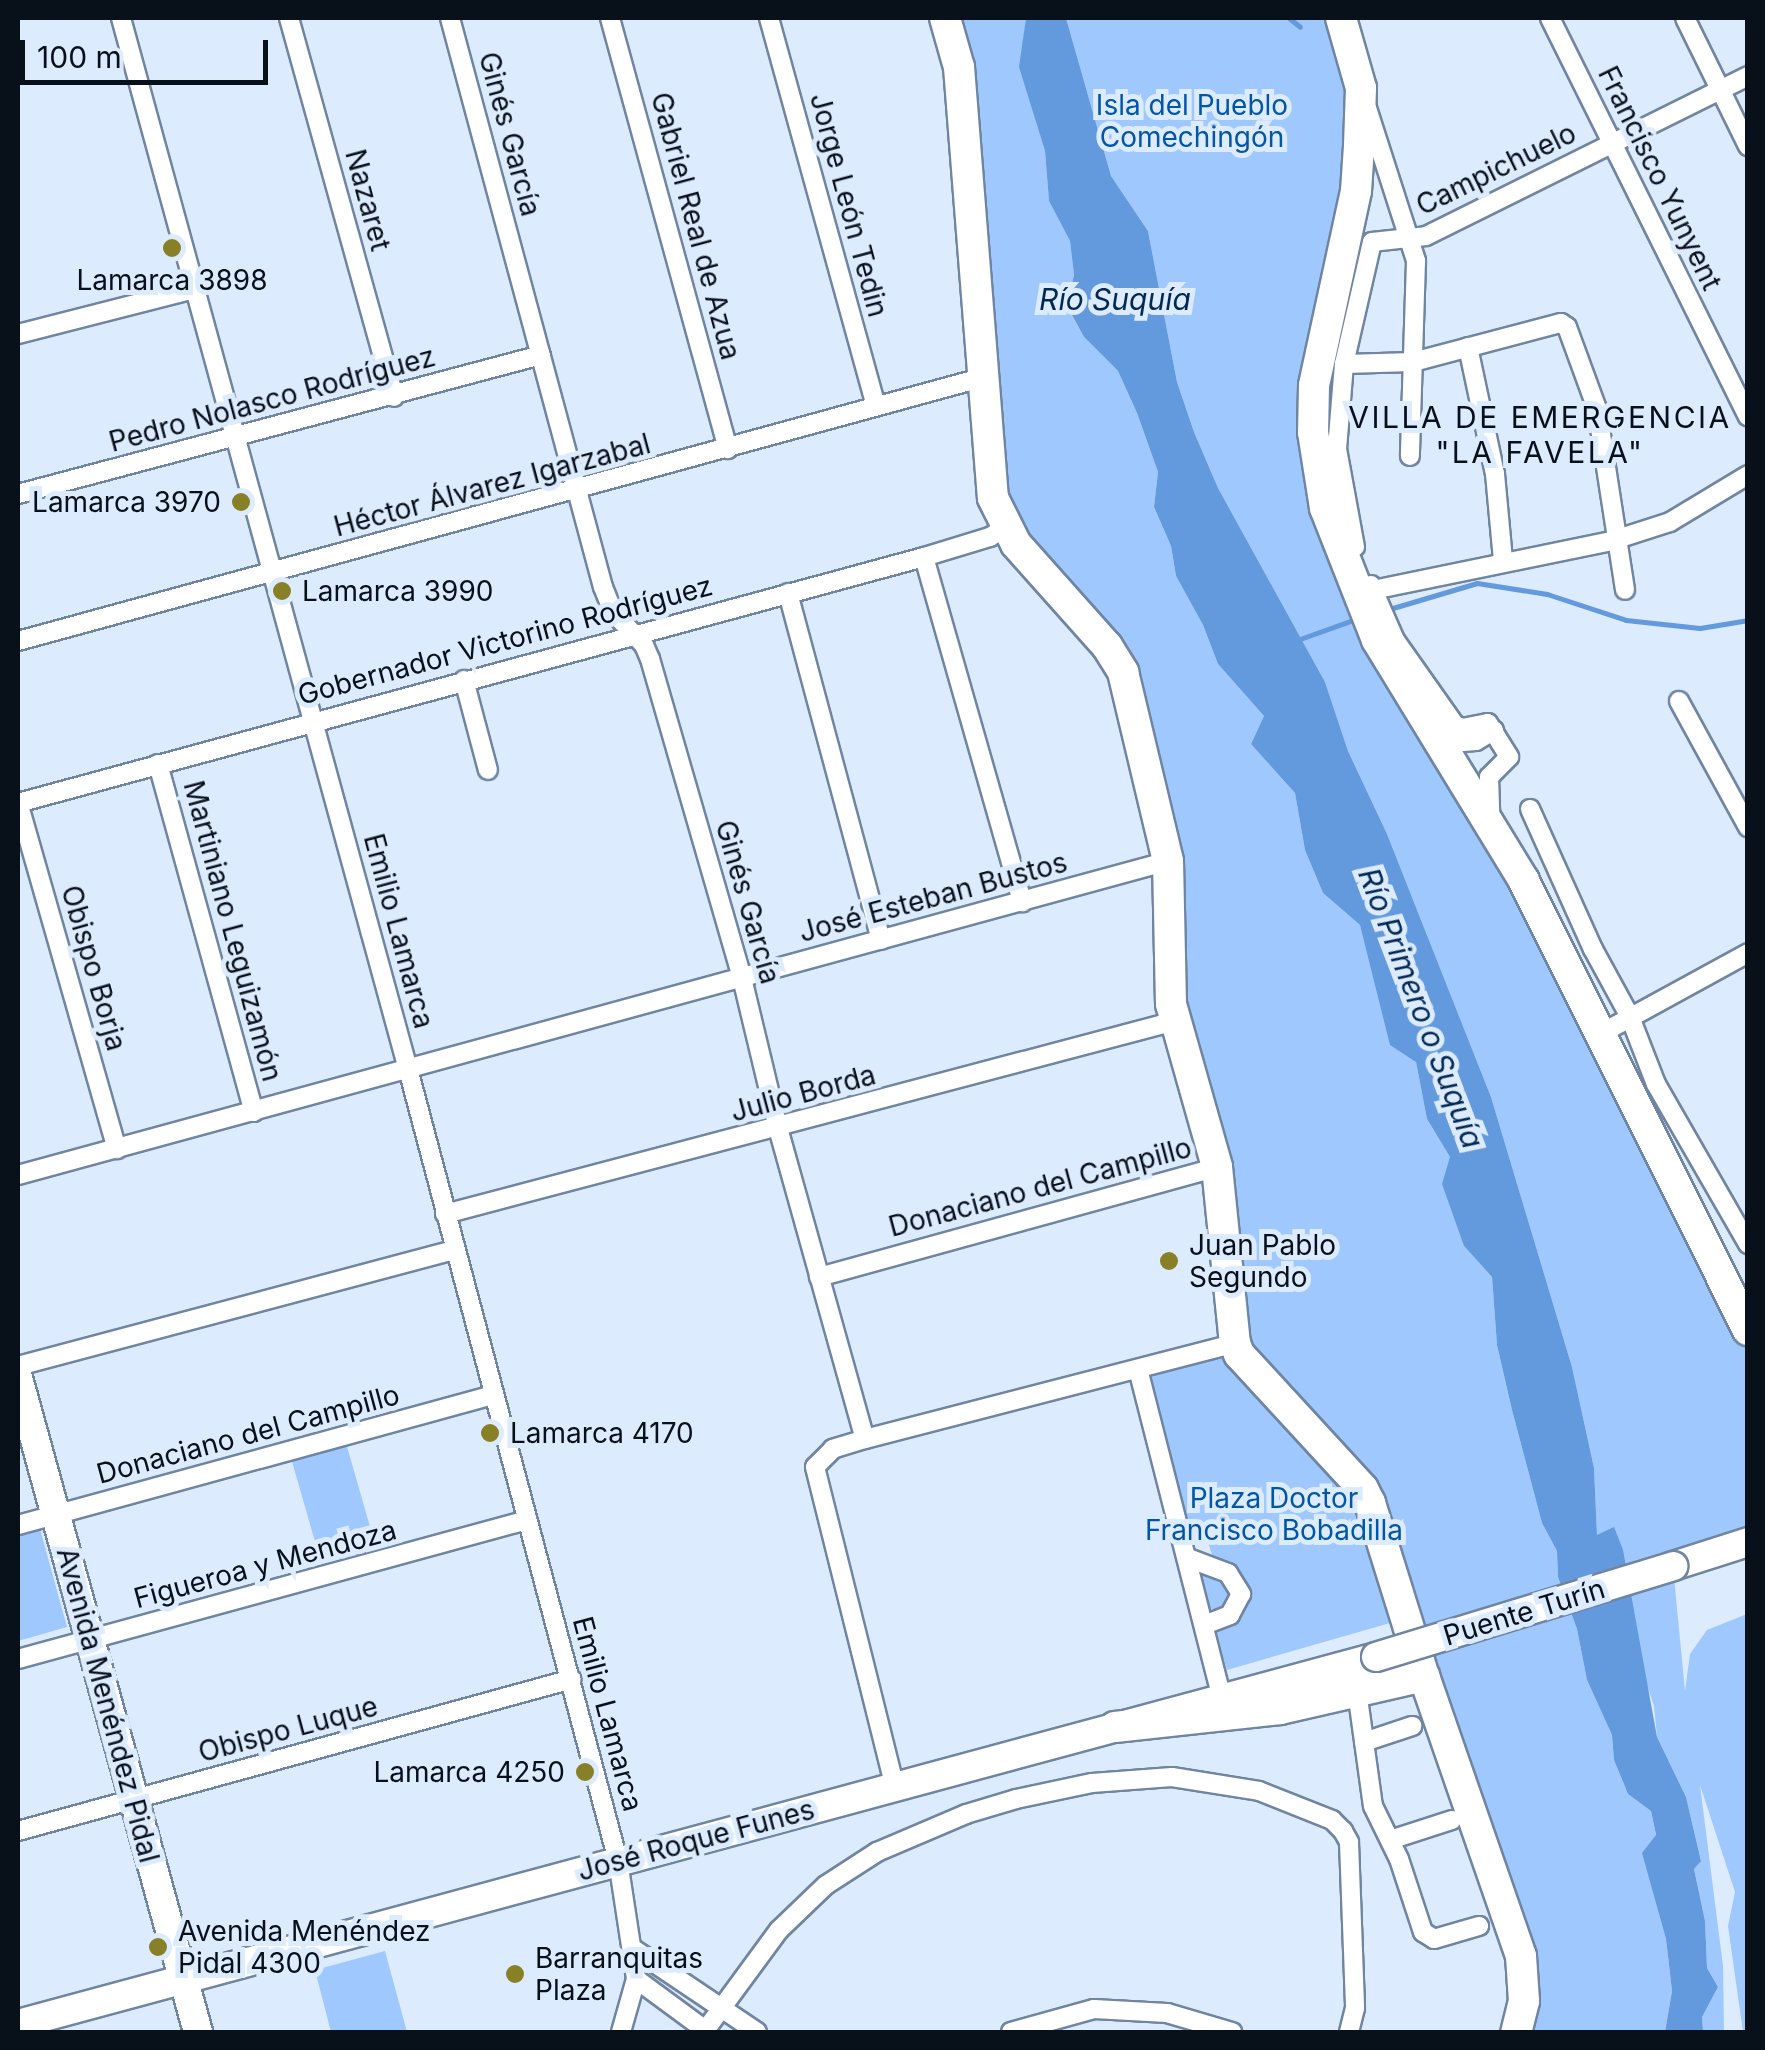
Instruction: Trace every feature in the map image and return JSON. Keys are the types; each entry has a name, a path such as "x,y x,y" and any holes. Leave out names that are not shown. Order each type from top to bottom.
{"main road":[{"path":"945,18 959,67 992,498 1004,528 1117,660 1168,861 1175,1022 1217,1166 1235,1343 1239,1354 1363,1489 1521,1956 1524,2001 1516,2032"},
{"path":"1341,18 1361,88 1356,191 1318,360 1313,432 1325,508 1422,717 1524,881 1748,1330"},
{"name":"Avenida Menéndez Pidal","path":"18,1378 198,2032"},
{"name":"Puente Turín","path":"1376,1657 1748,1542"},
{"name":"Puente Turín","path":"1673,1566 1748,1556"},
{"name":"José Roque Funes","path":"18,2024 1376,1657"},
{"path":"1115,1727 1280,1708 1424,1676"}],"street":[{"name":"Emilio Lamarca","path":"121,18 314,720 618,1861 635,1950 636,1979 621,2032"},
{"name":"Nazaret","path":"289,18 394,397"},
{"name":"Ginés García","path":"450,18 603,587 613,612 644,645 650,659 742,978 778,1128 865,1439"},
{"name":"Gabriel Real de Azua","path":"610,18 728,448"},
{"name":"Jorge León Tedin","path":"769,18 876,407"},
{"name":"Francisco Yunyent","path":"1550,18 1748,416"},
{"path":"1685,18 1748,146"},
{"name":"Campichuelo","path":"1344,364 1372,242 1426,236 1748,76"},
{"path":"1361,88 1416,261 1410,456"},
{"path":"18,334 194,289"},
{"path":"1625,590 1613,540 1597,409 1568,327 1561,322 1414,362 1344,364 1337,449 1341,489 1350,535 1370,598 1503,561 1613,540 1670,522 1748,475"},
{"path":"1468,347 1495,474 1503,561"},
{"name":"Pedro Nolasco Rodríguez","path":"18,494 541,355"},
{"name":"Héctor Álvarez Igarzabal","path":"18,642 981,378"},
{"name":"Gobernador Victorino Rodríguez","path":"18,802 630,633 924,557 990,537 1004,528"},
{"path":"924,557 1022,902"},
{"path":"788,594 881,940"},
{"path":"1386,640 1455,724 1470,728 1482,721 1494,730 1510,757 1489,777 1492,830"},
{"path":"464,680 488,770"},
{"path":"1679,700 1748,827"},
{"path":"1422,717 1448,738 1463,742 1476,741 1494,730"},
{"name":"Martiniano Leguizamón","path":"158,764 254,1112"},
{"name":"Obispo Borja","path":"18,802 117,1148"},
{"path":"1530,809 1630,1017 1656,1084 1748,1244"},
{"name":"José Esteban Bustos","path":"18,1175 1168,861"},
{"path":"1602,1033 1748,953"},
{"name":"Julio Borda","path":"445,1214 1175,1022"},
{"name":"Donaciano del Campillo","path":"819,1277 1217,1166"},
{"path":"18,1366 454,1250"},
{"path":"895,1788 815,1467 833,1449 865,1439 1235,1343"},
{"path":"1138,1369 1222,1698"},
{"name":"Donaciano del Campillo","path":"18,1525 493,1395"},
{"name":"Figueroa y Mendoza","path":"18,1659 527,1520"},
{"path":"1188,1558 1228,1572 1241,1594 1230,1615 1204,1625"},
{"name":"Obispo Luque","path":"18,1830 572,1679"},
{"path":"1358,1691 1374,1806 1428,1938 1478,1926"},
{"path":"1364,1742 1412,1726"},
{"path":"636,1979 706,2032 779,1930 826,1885 893,1844 966,1814 1030,1795 1092,1783 1172,1777 1259,1792 1332,1820 1343,1831 1349,1842 1354,1989 1349,2032"},
{"path":"1390,1840 1452,1820"},
{"path":"635,1950 757,2032"},
{"path":"1011,2032 1094,2009 1167,2013 1232,2032"}],"green space":[{"path":"945,18 1026,18 1020,68 1045,151 1049,201 1070,241 1074,275 1067,307 1084,337 1118,371 1137,413 1158,472 1154,507 1171,546 1176,576 1203,625 1218,664 1264,716 1251,744 1295,793 1305,850 1323,893 1360,925 1375,975 1416,1062 1427,1119 1450,1157 1464,1246 1492,1277 1497,1345 1512,1410 1542,1523 1557,1551 1558,1577 1577,1629 1587,1680 1612,1735 1614,1760 1628,1794 1651,1811 1656,1836 1643,1853 1666,1939 1672,1991 1665,2032 1516,2032 1524,2001 1370,1503 1239,1354 1175,1021 1168,861 1123,672 1004,528"},
{"name":"Isla del Pueblo Comechingón","path":"1066,18 1341,18 1361,88 1317,473 1441,746 1747,1330 1747,1542 1673,1567 1685,1691 1690,1654 1707,1630 1747,1614 1747,2032 1743,2032 1728,1926 1735,1892 1700,1785 1723,1966 1724,2032 1703,2032 1702,2017 1718,1987 1707,1968 1705,1921 1694,1869 1701,1860 1686,1797 1657,1737 1654,1706 1597,1536 1594,1468 1572,1367 1491,1097 1387,834 1348,751 1325,682 1218,488 1194,432 1177,382 1148,231 1111,176"},
{"name":"Plaza Doctor Francisco Bobadilla","path":"1220,1355 1357,1503 1390,1623 1227,1670 1214,1627 1236,1619 1246,1594 1214,1561 1208,1542 1188,1536 1150,1375"},
{"path":"346,1443 377,1550 322,1565 291,1459"},
{"path":"40,1529 67,1627 18,1641 18,1536"},
{"path":"1201,1572 1230,1587 1232,1602 1217,1613 1209,1607"},
{"path":"385,1951 407,2032 331,2032 315,1970"}],"water":[{"name":"Río Suquía","path":"1026,18 1066,18 1111,176 1148,231 1177,382 1194,432 1218,488 1325,682 1348,751 1387,834 1491,1097 1572,1367 1594,1468 1597,1535 1614,1527 1623,1550 1657,1737 1686,1797 1701,1861 1694,1869 1705,1921 1707,1968 1718,1987 1702,2017 1703,2032 1665,2032 1672,1991 1666,1939 1642,1853 1656,1835 1651,1811 1628,1794 1614,1760 1612,1735 1587,1680 1577,1629 1558,1577 1557,1551 1542,1523 1512,1410 1497,1345 1492,1277 1464,1246 1442,1184 1450,1157 1427,1119 1416,1062 1390,1045 1360,925 1323,893 1305,850 1295,793 1251,744 1264,716 1218,664 1203,625 1176,576 1171,546 1154,507 1158,472 1118,371 1084,337 1067,306 1074,275 1070,241 1049,201 1045,151 1019,67"}],"waterway":[{"path":"1289,18 1300,27"},
{"path":"1386,610 1477,583 1547,594 1626,620 1700,628 1748,620"},
{"path":"1300,639 1356,619"}],"place":[{"name":"Lamarca 3898","path":"172,248"},
{"name":"Lamarca 3970","path":"241,502"},
{"name":"Lamarca 3990","path":"282,591"},
{"name":"Juan Pablo Segundo","path":"1169,1261"},
{"name":"Lamarca 4170","path":"490,1433"},
{"name":"Lamarca 4250","path":"585,1772"},
{"name":"Avenida Menéndez Pidal 4300","path":"158,1947"},
{"name":"Barranquitas Plaza","path":"515,1974"}],"district":[{"name":"VILLA DE EMERGENCIA \"LA FAVELA\"","path":"1540,434"}],"water label":[{"name":"Río Primero o Suquía","path":"1421,1008"}]}
